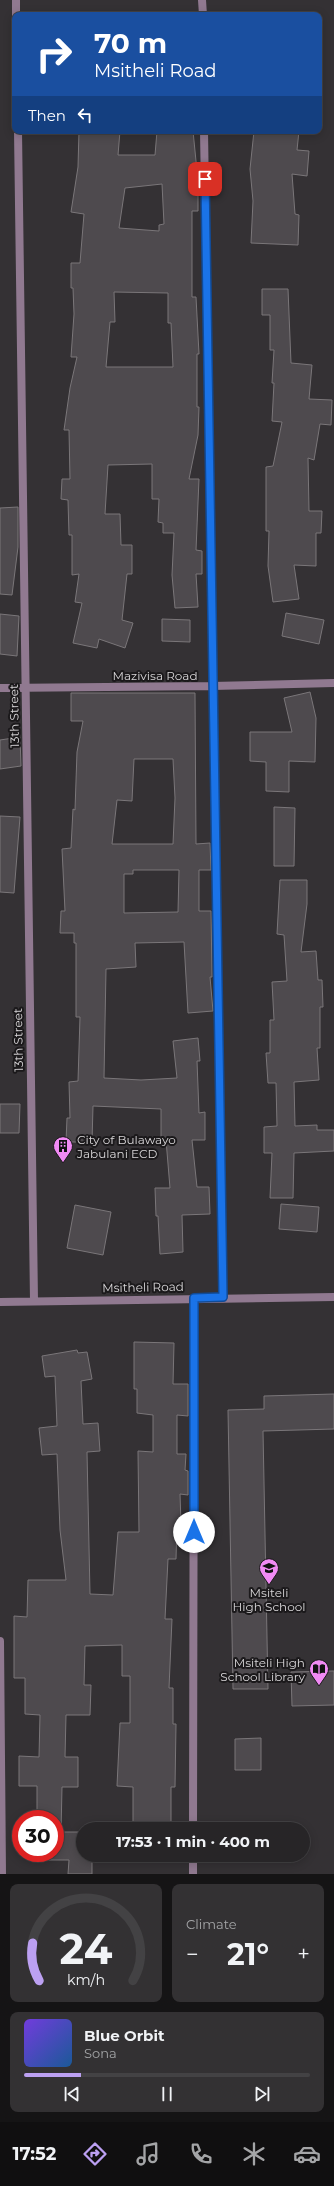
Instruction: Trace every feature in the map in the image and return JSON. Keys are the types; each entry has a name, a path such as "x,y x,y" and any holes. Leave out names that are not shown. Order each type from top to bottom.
{"street":[{"path":"16,0 16,12"},
{"path":"202,0 203,12"},
{"name":"13th Street","path":"18,134 34,1301"},
{"path":"204,134 223,1297"},
{"name":"Mazivisa Road","path":"0,688 334,683"},
{"name":"Msitheli Road","path":"0,1302 223,1297 334,1297"},
{"path":"193,1822 194,1298"},
{"path":"0,1641 2,1874"},
{"path":"193,1862 193,1874"}],"building":[{"path":"79,134 120,134 118,155 155,155 157,134 193,134 198,181 198,211 192,211 192,297 196,297 199,354 197,354 197,407 199,407 198,435 189,479 199,479 196,550 202,551 202,574 196,574 198,607 175,608 172,575 174,533 163,533 163,523 158,522 159,499 152,499 152,464 108,465 105,514 120,514 121,545 132,545 132,574 127,574 122,620 133,623 125,648 99,639 97,648 73,643 82,603 75,602 79,574 72,575 72,535 69,535 68,500 61,499 62,479 70,479 69,430 64,430 70,388 77,357 71,357 74,314 73,288 71,288 71,263 80,263 84,214 71,212 78,167","holes":["162,184 164,224 159,225 159,231 119,228 125,188","114,292 168,293 168,323 171,323 173,367 106,367 110,322 115,322"]},
{"path":"254,134 299,134 297,150 309,151 307,176 292,174 295,214 299,215 298,245 251,243 253,201 250,169"},
{"path":"262,289 288,289 291,363 312,365 309,399 332,400 331,425 320,424 314,460 308,458 309,511 322,511 321,533 316,533 316,566 294,565 299,599 273,602 268,566 269,531 266,531 266,467 273,466 282,422 272,421 274,350 270,350 270,315 262,315"},
{"path":"18,507 18,547 12,595 0,594 0,508"},
{"path":"286,613 324,620 319,644 282,636"},
{"path":"0,614 19,616 17,656 0,654"},
{"path":"162,619 190,620 190,642 162,641"},
{"path":"310,692 316,718 315,762 289,761 289,792 266,791 266,762 250,761 250,732 292,732 284,698"},
{"path":"71,693 195,693 196,844 210,843 211,870 199,870 199,911 211,911 212,977 210,977 213,1011 188,1013 184,942 135,943 136,967 106,969 104,1078 141,1080 177,1078 173,1041 198,1038 200,1061 197,1061 199,1113 205,1112 205,1140 192,1140 197,1187 209,1187 210,1214 182,1215 183,1252 160,1254 155,1188 170,1188 166,1140 161,1140 161,1109 93,1106 92,1142 66,1142 67,1118 70,1118 69,1082 78,1081 80,1017 76,1017 76,943 74,943 74,933 60,933 61,911 65,911 62,849 71,848 73,809 75,810 77,752 83,721 71,721","holes":["134,759 173,759 175,798 173,844 112,844 117,800 132,801","133,870 179,870 178,912 124,913 124,874 133,874"]},
{"path":"20,737 21,766 0,769 0,740"},
{"path":"274,807 295,808 294,866 274,866"},
{"path":"0,816 20,817 14,893 0,892"},
{"path":"280,880 307,880 307,904 301,952 316,951 318,980 322,980 323,1007 320,1007 320,1048 317,1048 319,1080 294,1082 295,1126 317,1125 317,1130 334,1130 334,1151 294,1153 293,1198 270,1198 272,1153 264,1153 264,1127 277,1126 276,1083 268,1083 266,1053 270,1053 270,1020 274,1020 272,982 287,981 284,935 277,934"},
{"path":"0,1104 20,1104 19,1133 0,1133"},
{"path":"281,1204 319,1207 317,1232 279,1229"},
{"path":"75,1205 111,1212 103,1255 67,1248"},
{"path":"134,1342 174,1343 173,1384 188,1384 188,1416 177,1415 177,1454 186,1454 185,1470 188,1471 188,1495 180,1494 181,1524 177,1524 176,1559 168,1559 165,1619 172,1619 169,1688 173,1688 173,1724 176,1724 175,1787 171,1787 171,1822 133,1822 133,1787 117,1786 120,1723 130,1723 130,1676 122,1676 122,1645 85,1646 84,1685 91,1685 90,1715 66,1715 65,1757 78,1757 78,1787 62,1787 61,1810 37,1810 37,1786 19,1786 19,1756 39,1757 40,1715 25,1714 25,1678 14,1678 14,1616 27,1617 28,1580 66,1580 60,1530 57,1454 42,1455 39,1428 57,1426 55,1376 45,1377 42,1356 77,1350 78,1353 87,1352 92,1379 81,1381 83,1424 98,1423 100,1451 87,1452 90,1594 113,1595 118,1532 139,1532 138,1451 153,1452 153,1415 137,1413 137,1389 134,1389"},
{"path":"334,1394 334,1429 263,1431 268,1689 233,1689 228,1410 264,1409 264,1396"},
{"path":"334,1671 334,1705 292,1706 291,1672"},
{"path":"261,1738 261,1770 235,1770 235,1739"},
{"path":"64,1832 76,1832 76,1862 92,1862 92,1874 68,1874 69,1860 64,1860"}],"place":[{"name":"City of Bulawayo Jabulani ECD","path":"63,1163"},
{"name":"Msiteli High School","path":"269,1585"},
{"name":"Msiteli High School Library","path":"319,1686"}],"route":[{"path":"194,1532 194,1298 223,1297 205,179"}]}
